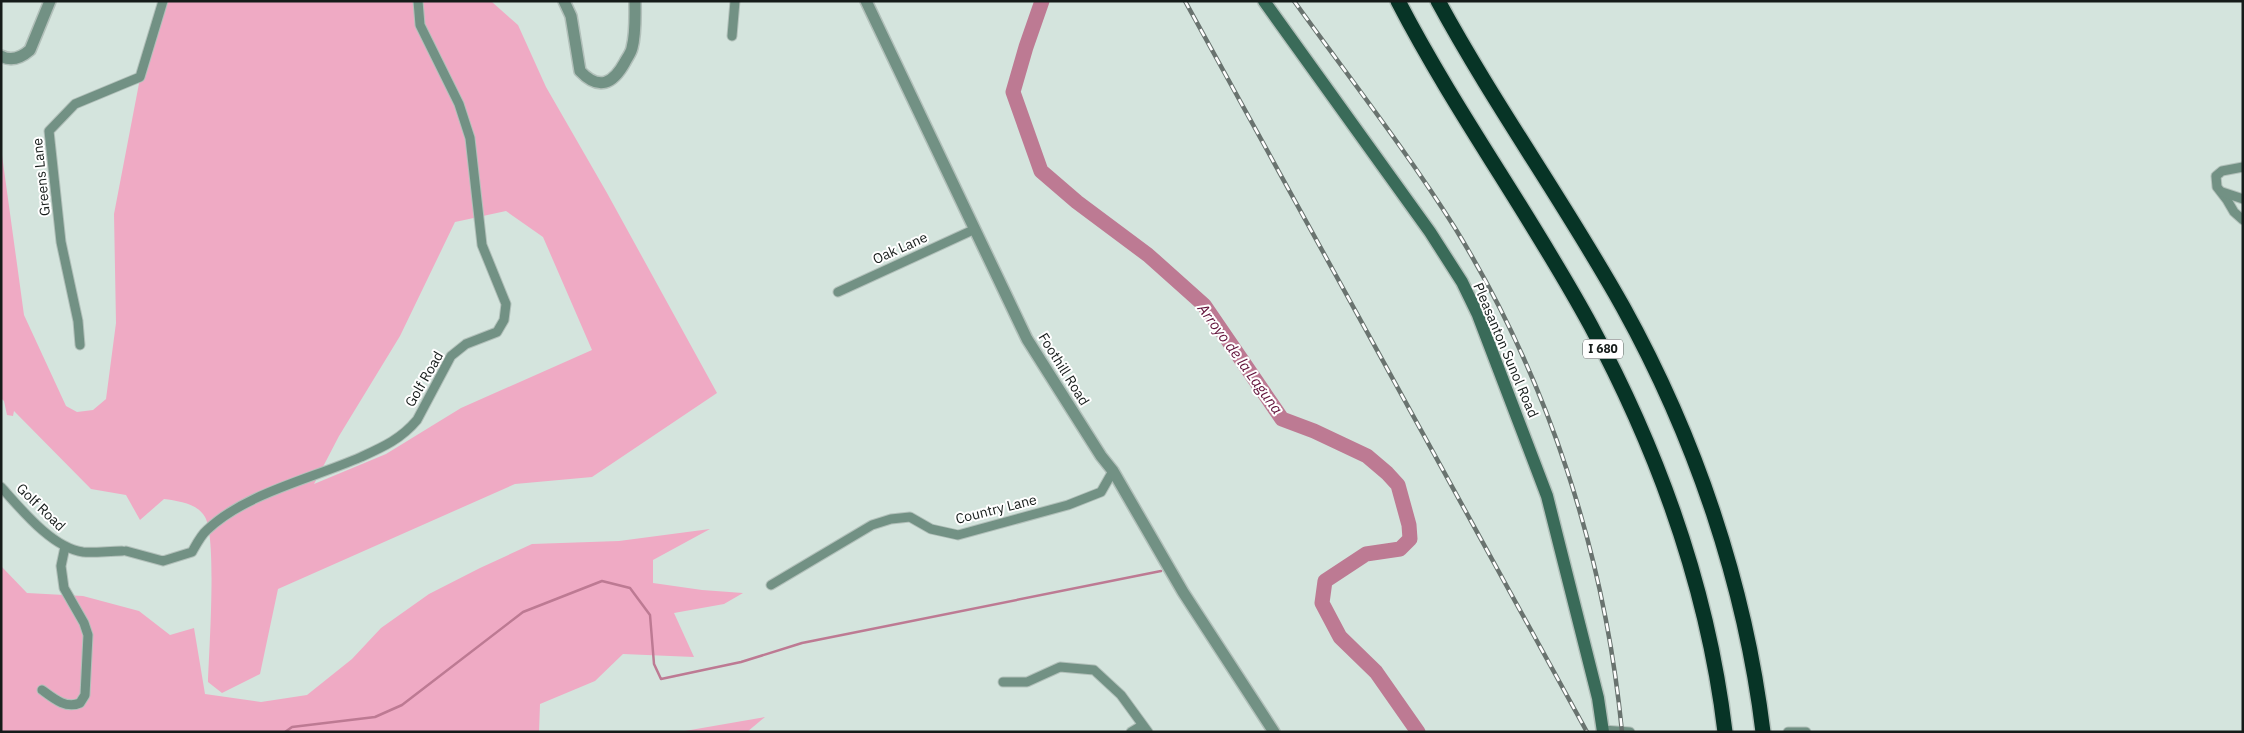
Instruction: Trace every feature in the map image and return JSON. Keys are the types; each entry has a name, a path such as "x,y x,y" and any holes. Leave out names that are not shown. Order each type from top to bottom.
{"highway":[{"name":"I 680","path":"1398,1 1441,80 1590,325 1640,427 1663,484 1695,585 1713,659 1725,732"},
{"name":"I 680","path":"1438,1 1482,77 1623,307 1675,412 1698,468 1719,530 1737,594 1763,732"}],"main road":[{"name":"Pleasanton Sunol Road","path":"1264,1 1430,232 1462,282 1478,315 1548,496 1598,698 1603,731"}],"street":[{"path":"1,56 13,59 24,56 30,50 50,1"},
{"name":"Greens Lane","path":"80,345 78,321 61,242 49,131 75,104 140,77 163,1"},
{"name":"Golf Road","path":"1,487 39,526 65,547 83,552 124,551 163,561 192,552 205,531 229,512 257,497 327,472 391,444 417,420 451,356 466,344 497,332 504,320 506,304 482,245 470,138 459,104 420,25 418,1"},
{"path":"564,1 571,16 577,65 580,72 586,78 599,83 605,83 618,75 632,49 635,1"},
{"path":"732,36 735,1"},
{"name":"Foothill Road","path":"866,1 1027,339 1101,456 1113,471 1183,592 1274,732"},
{"path":"2243,167 2218,173 2215,183 2234,212 2243,220"},
{"path":"2222,192 2243,200"},
{"name":"Oak Lane","path":"838,292 974,230"},
{"name":"Country Lane","path":"771,585 872,524 891,518 910,517 931,529 958,534 1068,505 1102,492 1113,471"},
{"path":"42,690 58,702 73,706 80,703 84,695 88,635 84,622 64,588 61,566 65,547"},
{"path":"1003,682 1028,682 1060,667 1094,670 1122,695 1144,729 1131,732"},
{"path":"1603,731 1630,732"},
{"path":"1788,732 1806,732"}],"shaded area":[{"path":"158,1 492,2 518,25 546,87 607,193 717,393 592,477 515,484 278,589 260,674 222,693 208,682 211,547 209,529 202,512 187,503 164,499 140,520 126,495 91,489 14,411 13,416 7,415 4,401 1,398 1,148 24,315 66,406 77,412 93,410 106,399 116,323 114,214 146,47","holes":["506,211 543,237 592,350 461,408 386,454 314,484 339,436 400,336 455,222"]},
{"path":"710,529 653,560 653,583 702,590 743,593 724,604 674,613 694,657 623,654 595,681 540,704 539,732 1,732 1,566 27,593 83,596 139,611 170,635 194,628 205,694 261,702 307,695 352,659 381,628 429,594 532,544 619,541"},
{"path":"765,717 747,732 679,732"}],"waterway":[{"name":"Arroyo de la Laguna","path":"1042,1 1013,92 1041,171 1077,202 1148,255 1204,305 1282,419 1314,431 1367,456 1398,485 1409,525 1410,539 1400,549 1366,554 1325,581 1322,603 1340,637 1376,672 1418,732"},
{"path":"285,732 292,727 375,717 402,705 523,612 602,581 630,588 650,615 654,664 661,679 741,662 802,643 1161,571"}],"railway":[{"path":"1185,1 1587,732"},
{"path":"1294,1 1397,142 1455,228 1488,286 1518,346 1544,407 1567,470 1586,535 1602,600 1614,666 1622,732"}]}
